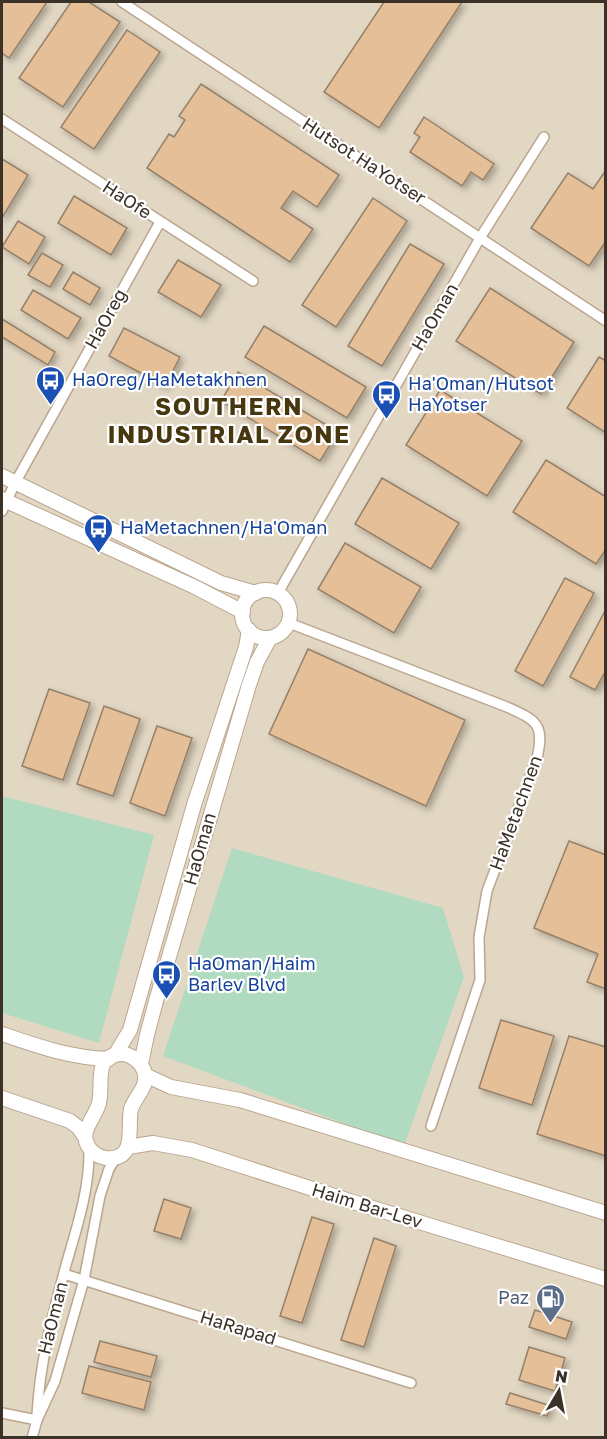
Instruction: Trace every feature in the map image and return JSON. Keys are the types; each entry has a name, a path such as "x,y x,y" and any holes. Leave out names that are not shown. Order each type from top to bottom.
{"street":[{"name":"Hutsot HaYotser","path":"122,2 606,321"},
{"name":"HaOfe","path":"2,119 252,281"},
{"name":"HaOman","path":"278,593 480,238 543,137"},
{"name":"HaOreg","path":"3,504 160,222"},
{"path":"2,476 221,583 256,593 271,591 278,593 290,609 289,623 278,635 270,638 259,637 249,630 243,619 247,601 256,593"},
{"path":"3,504 195,587 243,612"},
{"name":"HaMetachnen","path":"289,623 507,707 529,717 539,727 542,740 537,758 487,891 480,937 480,980 431,1126"},
{"name":"HaOman","path":"37,1420 39,1375 85,1194 90,1162 87,1126 95,1115 99,1103 100,1071 130,1030 194,805 246,647 249,630"},
{"name":"HaOman","path":"128,1147 131,1136 132,1107 144,1085 143,1070 147,1035 156,1000 249,685 257,662 270,638"},
{"path":"2,1034 60,1053 93,1058 129,1055 143,1070 171,1087 273,1110 606,1214"},
{"path":"2,1098 70,1121 79,1128 87,1142 101,1157 117,1156 128,1147"},
{"name":"Haim Bar-Lev","path":"128,1147 153,1143 169,1144 192,1150 606,1279"},
{"name":"HaOman","path":"32,1437 37,1420 56,1381 84,1280 100,1196 109,1169 117,1156"},
{"name":"HaRapad","path":"64,1274 411,1383"},
{"path":"2,1413 37,1420"}],"shaded area":[{"path":"2,2 605,2 605,1437 2,1438"}],"green space":[{"path":"2,796 154,835 99,1043 2,1013"},
{"path":"232,848 443,908 464,977 404,1146 163,1056"}],"building":[{"path":"2,2 47,2 9,58 2,53"},
{"path":"71,2 89,2 120,22 63,107 19,78"},
{"path":"384,2 462,2 379,128 324,92"},
{"path":"127,30 160,52 94,149 61,127"},
{"path":"201,84 339,175 317,207 293,191 281,208 313,229 290,262 147,168 169,134 174,137 185,120 179,116"},
{"path":"424,117 494,164 483,180 471,172 462,186 410,152 420,137 414,133"},
{"path":"2,159 28,175 2,218"},
{"path":"606,170 606,241 589,266 531,228 568,173 593,189"},
{"path":"74,196 127,228 111,255 58,223"},
{"path":"373,198 407,221 336,327 302,305"},
{"path":"18,221 45,237 29,264 2,247"},
{"path":"410,244 444,264 382,366 348,346"},
{"path":"42,253 63,265 50,287 28,275"},
{"path":"178,260 221,285 201,317 158,292"},
{"path":"73,272 100,288 90,305 63,289"},
{"path":"490,288 574,342 541,394 456,341"},
{"path":"33,290 81,318 68,339 21,310"},
{"path":"2,319 55,352 48,365 2,337"},
{"path":"264,326 366,387 347,418 245,357"},
{"path":"124,328 180,357 165,386 109,356"},
{"path":"599,357 606,361 606,433 567,408"},
{"path":"238,372 338,432 320,461 221,401"},
{"path":"440,390 522,441 487,496 406,445"},
{"path":"546,460 606,497 606,549 596,564 513,512"},
{"path":"382,478 459,523 431,569 355,524"},
{"path":"345,543 421,587 394,633 318,589"},
{"path":"565,578 594,593 543,686 515,671"},
{"path":"606,609 606,670 595,690 570,677"},
{"path":"308,649 465,720 426,806 269,734"},
{"path":"49,689 90,703 63,780 22,766"},
{"path":"104,706 140,719 113,796 77,784"},
{"path":"157,726 192,738 165,816 130,803"},
{"path":"569,841 606,855 606,989 587,982 598,954 534,928"},
{"path":"501,1020 554,1036 532,1105 479,1088"},
{"path":"569,1036 606,1047 606,1156 537,1134"},
{"path":"164,1199 191,1208 181,1239 154,1231"},
{"path":"312,1217 334,1224 302,1323 280,1316"},
{"path":"374,1238 396,1246 364,1347 341,1340"},
{"name":"Paz","path":"535,1310 572,1322 566,1339 529,1327"},
{"path":"100,1341 157,1356 151,1377 94,1362"},
{"path":"529,1347 565,1358 555,1391 519,1380"},
{"path":"89,1366 151,1382 144,1410 82,1393"},
{"path":"510,1393 551,1406 547,1416 506,1404"}],"place":[{"name":"HaOreg/HaMetakhnen","path":"51,406"},
{"name":"Ha'Oman/Hutsot HaYotser","path":"387,420"},
{"name":"HaMetachnen/Ha'Oman","path":"99,554"},
{"name":"HaOman/Haim Barlev Blvd","path":"167,1000"},
{"name":"Paz","path":"550,1324"}],"district":[{"name":"SOUTHERN INDUSTRIAL ZONE","path":"229,421"}]}
